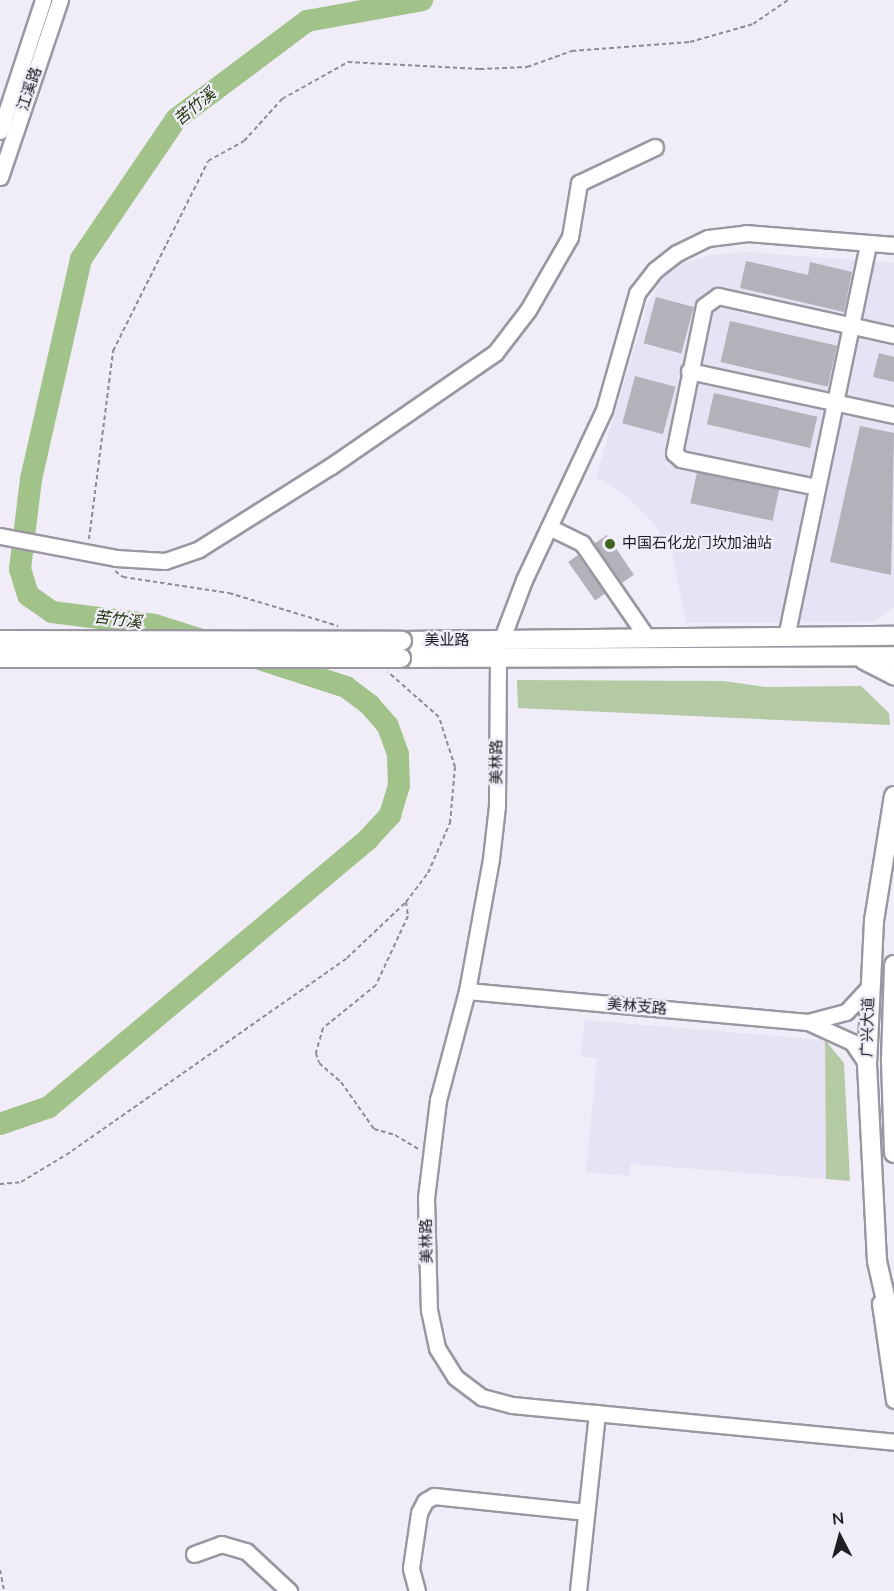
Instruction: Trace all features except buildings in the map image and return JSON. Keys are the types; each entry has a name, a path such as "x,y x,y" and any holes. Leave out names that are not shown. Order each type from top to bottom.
{"main road":[{"name":"美业路","path":"500,649 648,639 894,636"},
{"name":"美业路","path":"0,640 401,650"},
{"name":"美业路","path":"0,658 500,649 894,656"},
{"path":"835,656 867,660 894,675"},
{"name":"广兴大道","path":"894,796 874,921 867,1064 877,1261 894,1336"},
{"name":"广兴大道","path":"894,965 894,1153"}],"street":[{"name":"江溪路","path":"0,131 43,0"},
{"name":"江溪路","path":"0,177 60,0"},
{"path":"0,536 116,558 165,561 199,549 331,466 495,353 528,310 570,237 579,183 655,147"},
{"path":"500,649 549,527 604,410 637,293 655,270 677,253 708,238 737,234 894,245"},
{"path":"786,637 868,243"},
{"path":"817,487 681,459 674,453 704,306 718,296 894,335"},
{"path":"689,371 894,416"},
{"path":"549,527 582,543 648,639"},
{"name":"美林路","path":"500,649 497,806 467,991 438,1100 426,1198 429,1310 437,1348 455,1377 482,1397 512,1405 894,1442"},
{"path":"808,1022 846,1012 870,986"},
{"name":"美林支路","path":"467,991 808,1022"},
{"path":"808,1022 852,1042 867,1064"},
{"name":"广兴大道","path":"877,1261 882,1329 894,1400"},
{"path":"578,1591 597,1413"},
{"path":"417,1591 411,1568 419,1513 425,1501 434,1496 586,1512"},
{"path":"194,1554 221,1544 246,1551 288,1591"}],"path":[{"path":"87,554 113,351 208,161 244,141 282,99 348,62 480,69 527,67 572,51 690,42 753,24 788,0"},
{"path":"116,558 114,569 123,577 229,593 336,624 343,631"},
{"path":"0,1184 21,1182 66,1155 347,957 406,902 428,873 450,823 455,767 439,717 381,666"},
{"path":"406,902 408,916 376,985 323,1028 316,1053 319,1063 341,1082 374,1129 395,1135 430,1157"},
{"path":"0,1569 4,1591"}],"shaded area":[{"path":"747,252 894,263 894,607 872,622 686,623 672,553 654,524 628,497 596,477 648,303 662,280 680,264 711,255"},
{"path":"585,1020 825,1040 826,1179 631,1164 629,1176 586,1172 597,1059 580,1056"}],"green space":[{"path":"517,680 723,681 765,687 861,686 889,713 890,725 518,708"},
{"path":"825,1040 844,1063 850,1181 826,1179"}],"waterway":[{"name":"苦竹溪","path":"205,641 155,625 52,612 28,595 20,569 31,479 81,259 176,119 307,21 422,0"},
{"name":"苦竹溪","path":"0,1124 49,1107 368,839 390,815 399,786 398,754 388,726 370,705 346,687 256,658"}],"place":[{"name":"中国石化龙门坎加油站","path":"610,544"}]}
